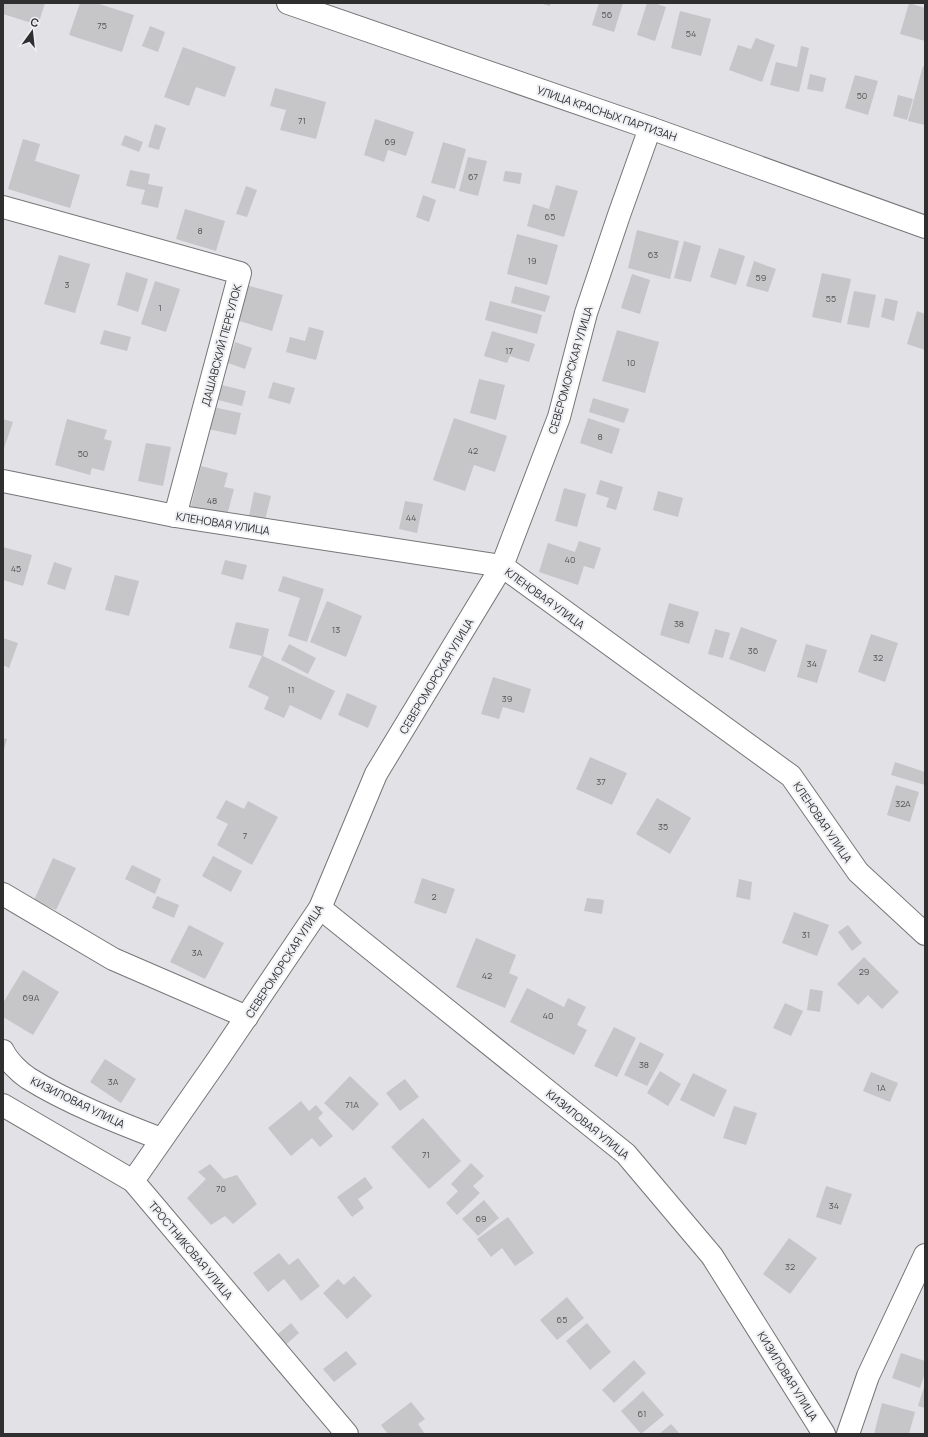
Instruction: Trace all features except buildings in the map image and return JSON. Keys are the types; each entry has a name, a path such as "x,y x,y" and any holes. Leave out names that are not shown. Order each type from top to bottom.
{"street":[{"name":"УЛИЦА КРАСНЫХ ПАРТИЗАН","path":"288,3 650,128 925,227"},
{"name":"СЕВЕРОМОРСКАЯ УЛИЦА","path":"133,1181 247,1017 320,908 376,774 502,566 558,417 586,313 650,128"},
{"name":"ДАШАВСКИЙ ПЕРЕУЛОК","path":"3,207 240,273 175,516"},
{"name":"КЛЕНОВАЯ УЛИЦА","path":"3,481 175,516 502,566 791,776 858,872 925,934"},
{"path":"3,894 113,959 247,1017"},
{"name":"КИЗИЛОВАЯ УЛИЦА","path":"320,908 626,1154 712,1256 824,1434"},
{"name":"КИЗИЛОВАЯ УЛИЦА","path":"3,1051 6,1058 27,1077 73,1102 161,1139"},
{"name":"ТРОСТНИКОВАЯ УЛИЦА","path":"3,1106 133,1181 347,1434"},
{"path":"848,1434 868,1376 925,1255"}]}
